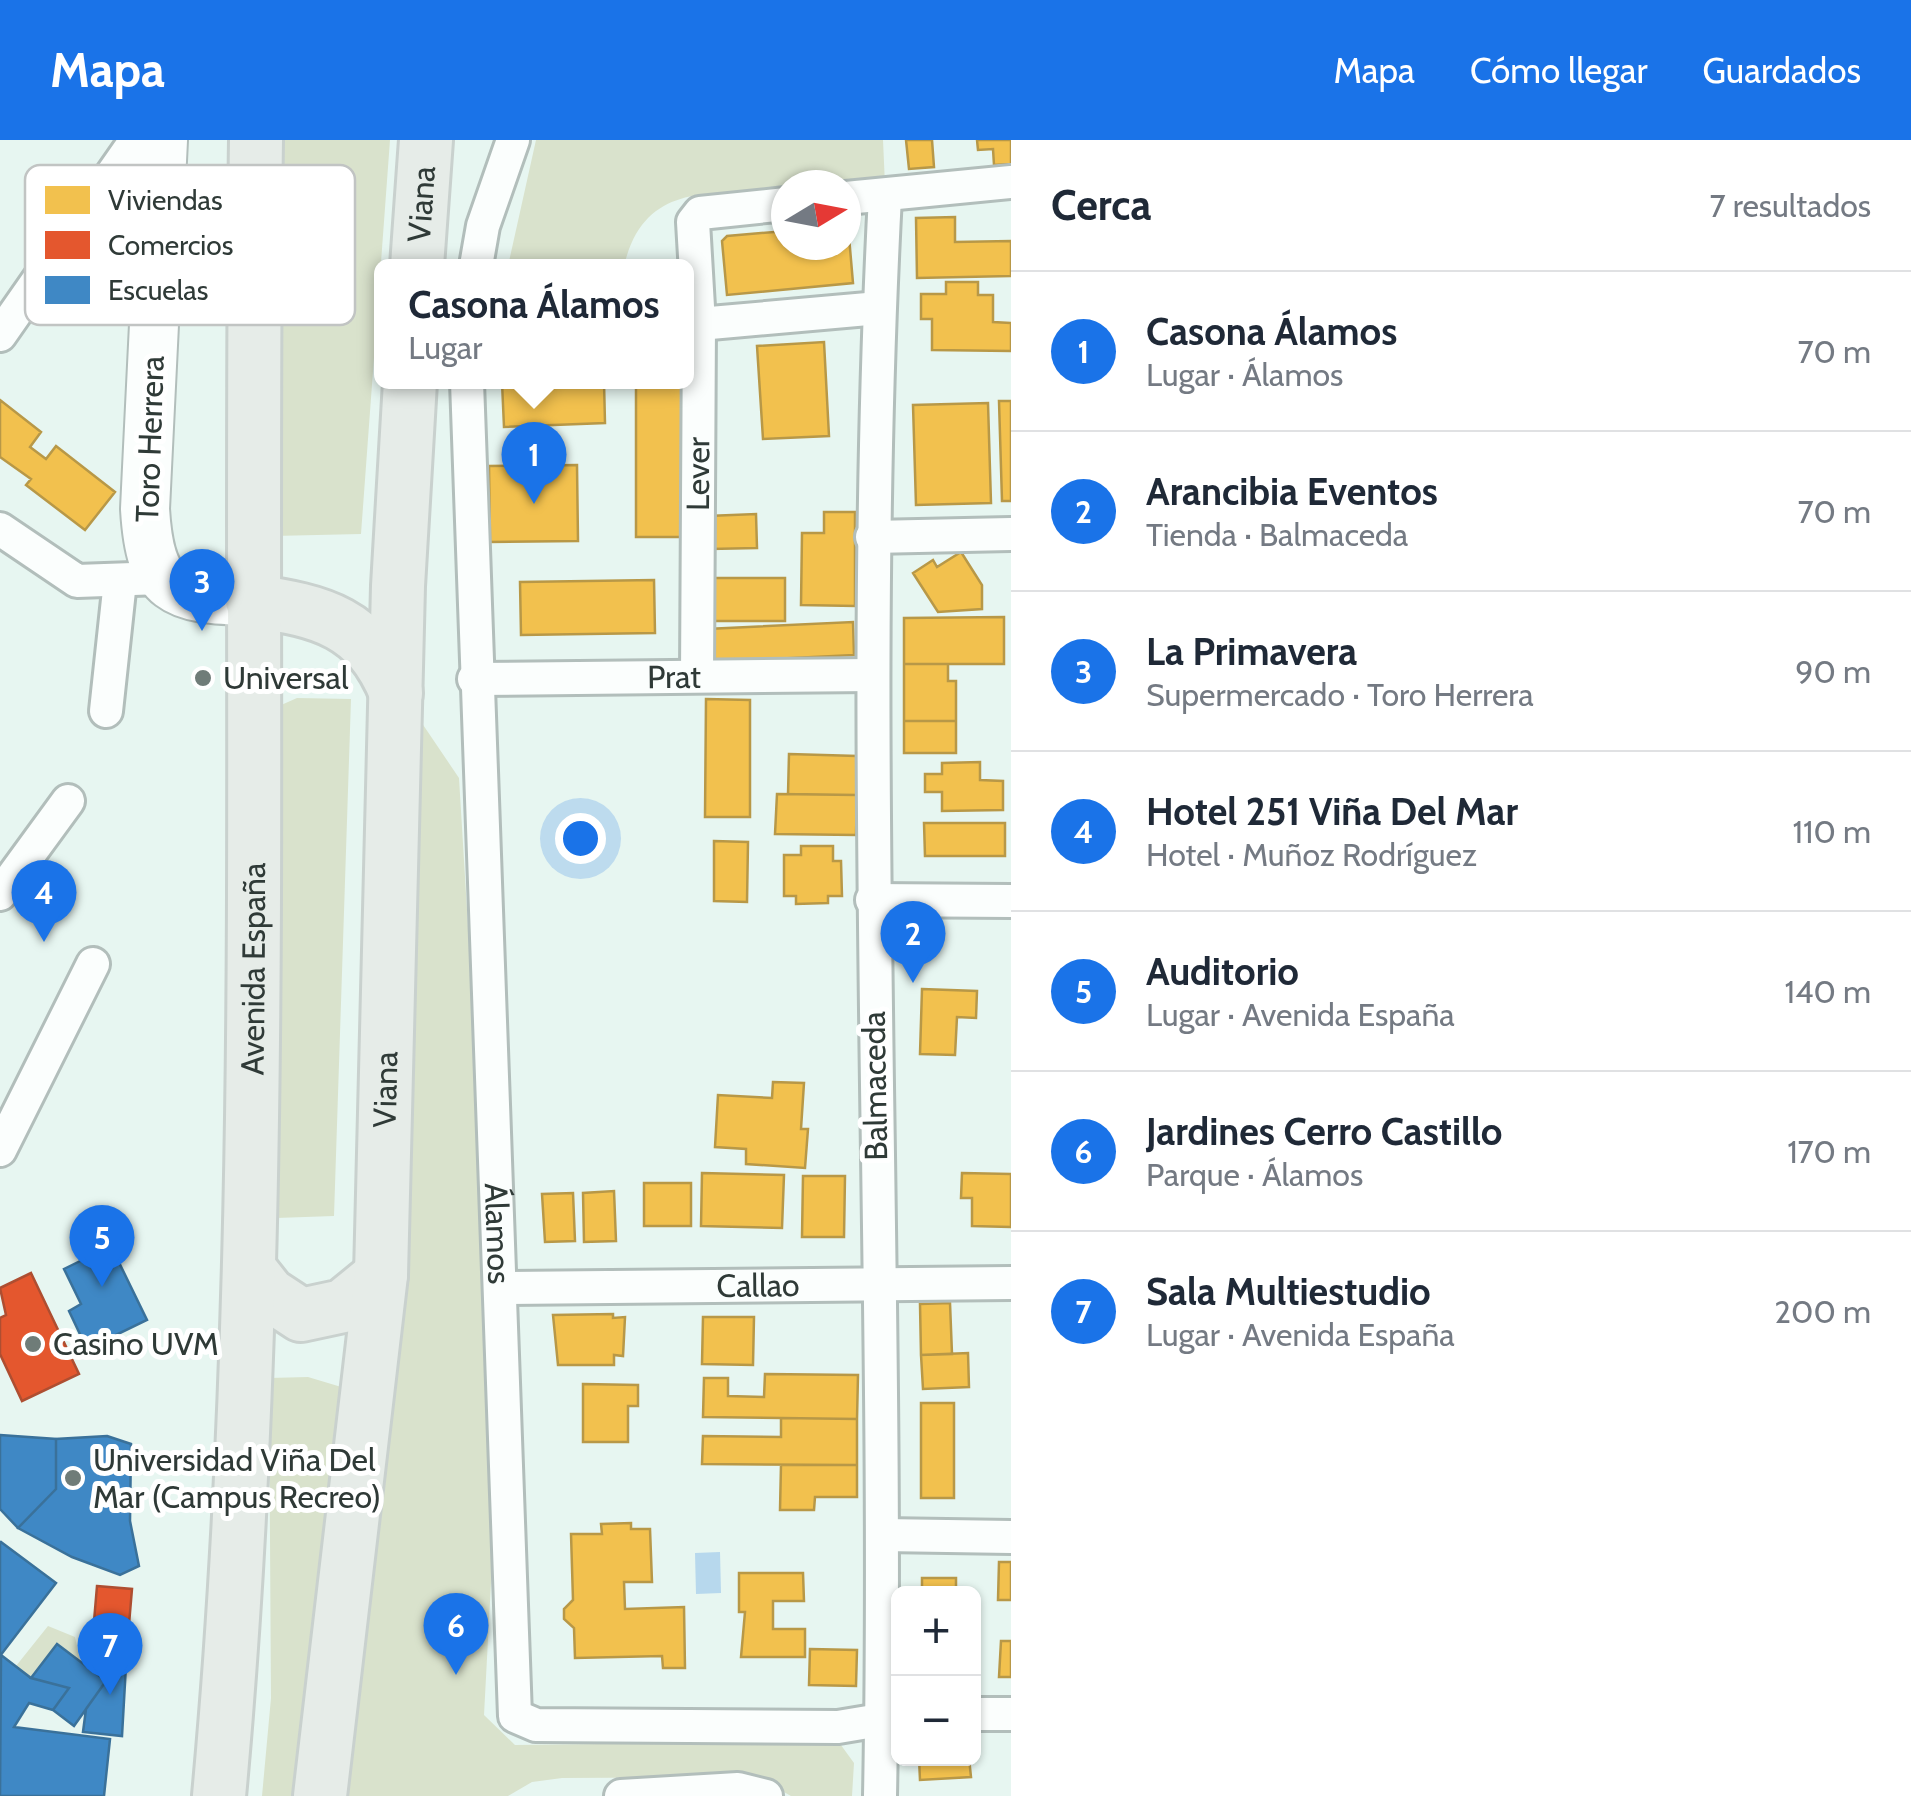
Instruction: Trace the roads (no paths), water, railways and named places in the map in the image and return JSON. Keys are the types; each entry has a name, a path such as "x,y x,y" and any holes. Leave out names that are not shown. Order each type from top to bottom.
{"main road":[{"name":"Avenida España","path":"256,140 256,165"},
{"name":"Viana","path":"418,259 426,140"},
{"name":"Avenida España","path":"219,1796 234,1636 250,1270 255,877 254,325"},
{"name":"Viana","path":"320,1796 381,1275 396,693 410,389"},
{"path":"252,601 316,613 347,628 377,658 396,693"},
{"path":"250,1270 269,1294 301,1315 343,1306 381,1275"}],"street":[{"path":"119,165 136,140"},
{"name":"Toro Herrera","path":"162,165 163,140"},
{"path":"477,259 483,226 514,140"},
{"path":"861,197 1011,182"},
{"name":"Balmaceda","path":"880,1796 890,1718 872,900 872,537 885,196"},
{"name":"Lever","path":"693,259 691,234 700,213 771,206"},
{"name":"Lever","path":"694,273 698,324 697,676"},
{"path":"0,335 25,299"},
{"path":"698,324 879,308"},
{"name":"Toro Herrera","path":"140,580 147,550 145,509 154,325"},
{"name":"Álamos","path":"466,389 474,680 503,1288 515,1716 536,1725 838,1727 890,1718"},
{"path":"0,529 78,581 140,580 184,594 252,601"},
{"path":"872,537 1011,534"},
{"path":"106,711 140,580"},
{"name":"Prat","path":"474,680 872,675"},
{"path":"0,894 68,801"},
{"path":"872,900 1011,901"},
{"path":"0,1150 92,964"},
{"name":"Callao","path":"503,1288 1011,1283"},
{"path":"883,1535 1011,1536"},
{"path":"981,1714 1011,1714"},
{"path":"621,1796 738,1790 766,1796"}],"water":[{"path":"720,1552 721,1593 696,1594 695,1553"}],"place":[{"name":"Casona Álamos","path":"534,504"},
{"name":"La Primavera","path":"202,631"},
{"name":"Universal","path":"203,678"},
{"name":"Hotel 251 Viña Del Mar","path":"44,942"},
{"name":"Arancibia Eventos","path":"913,983"},
{"name":"Auditorio","path":"102,1287"},
{"name":"Casino UVM","path":"33,1344"},
{"name":"Universidad Viña Del Mar (Campus Recreo)","path":"73,1478"},
{"name":"Jardines Cerro Castillo","path":"456,1675"},
{"name":"Sala Multiestudio","path":"110,1695"}]}
